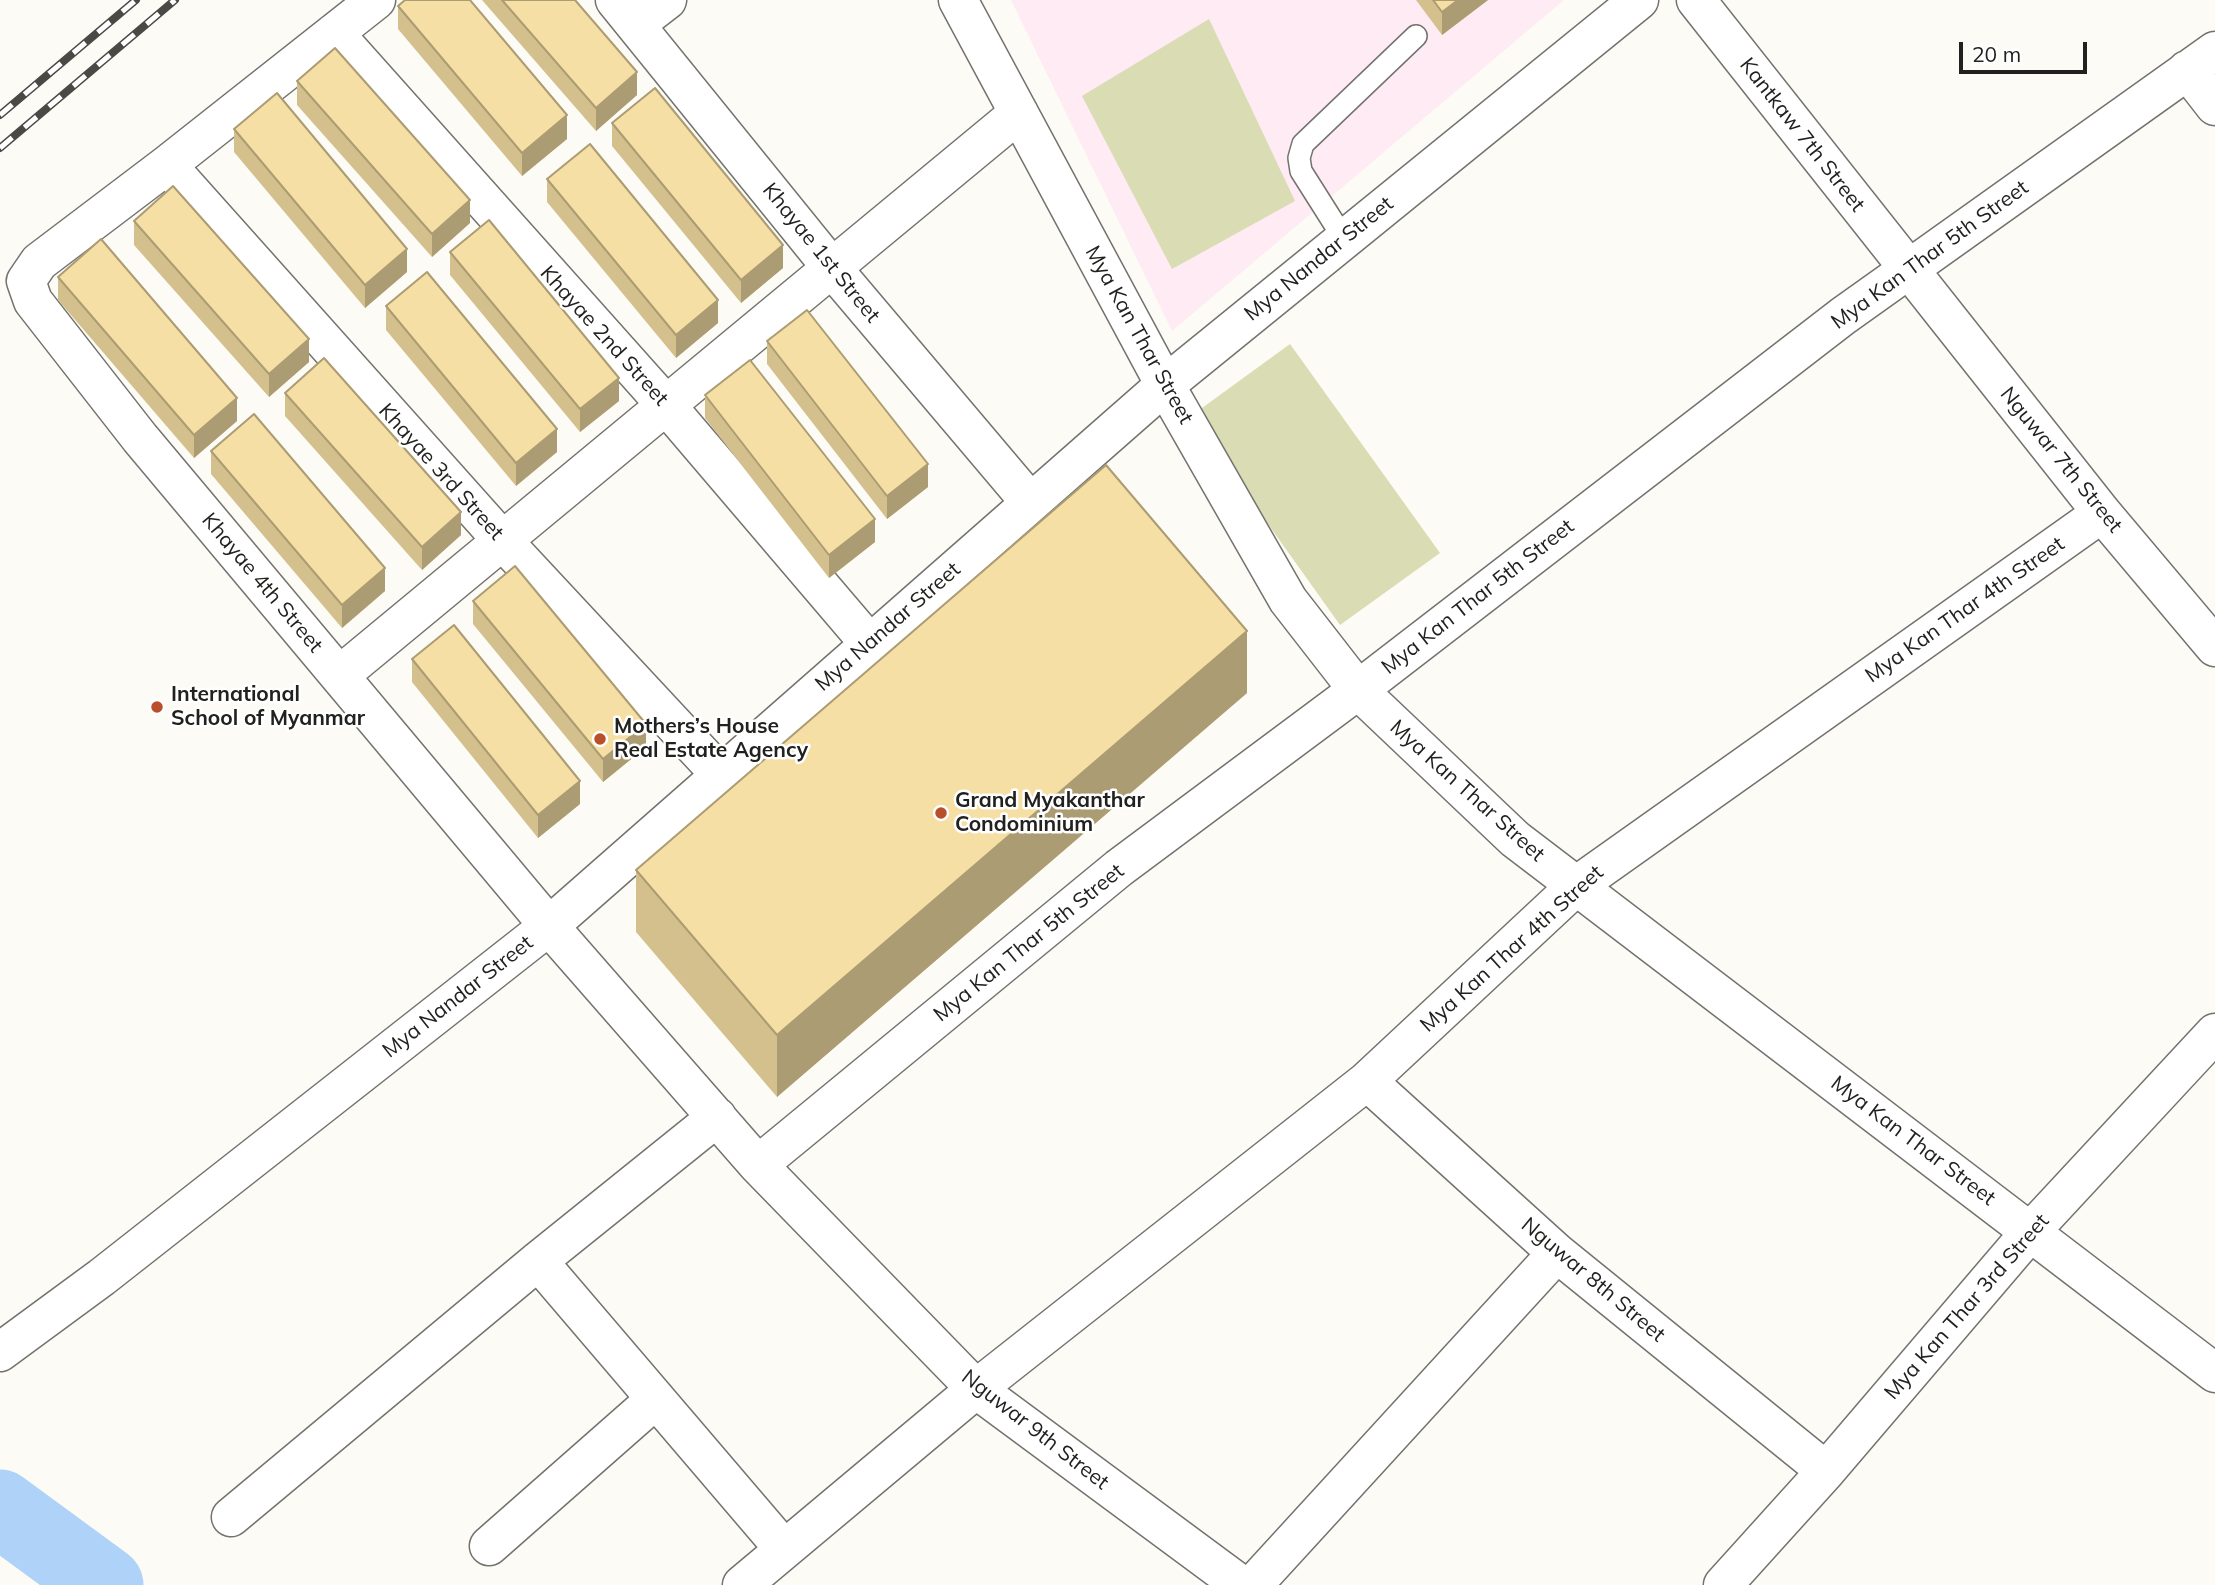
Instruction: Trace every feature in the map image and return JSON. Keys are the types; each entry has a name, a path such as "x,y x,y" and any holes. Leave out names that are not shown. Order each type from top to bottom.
{"street":[{"path":"166,165 376,0"},
{"path":"626,12 667,0"},
{"name":"Mya Kan Thar Street","path":"958,0 1165,384 1288,600 1358,691 1515,839 2215,1373"},
{"name":"Mya Nandar Street","path":"0,1352 112,1270 549,926 1165,384 1639,0"},
{"name":"Kantkaw 7th Street","path":"1696,0 1908,270"},
{"name":"Khayae 1st Street","path":"626,12 832,268 1030,502"},
{"name":"Khayae 2nd Street","path":"334,33 666,405 869,643"},
{"path":"2201,61 2215,106"},
{"name":"Mya Kan Thar 5th Street","path":"758,1165 1119,868 1358,691 1843,316 2201,61"},
{"path":"340,675 1019,113"},
{"name":"Khayae 4th Street","path":"166,165 39,262 26,281 33,301 140,438 549,926 717,1117"},
{"name":"Khayae 3rd Street","path":"166,165 502,540 721,775"},
{"name":"Nguwar 7th Street","path":"1908,270 2102,513 2215,647"},
{"name":"Mya Kan Thar 4th Street","path":"742,1585 976,1390 1367,1081 1576,886 2102,513"},
{"name":"Mya Kan Thar 3rd Street","path":"1723,1585 1826,1471 2031,1231 2215,1033"},
{"name":"Nguwar 8th Street","path":"1367,1081 1557,1253 1826,1471"},
{"path":"231,1517 538,1261 717,1117"},
{"name":"Nguwar 9th Street","path":"717,1117 758,1165 976,1390 1241,1585"},
{"path":"1253,1585 1557,1253"},
{"path":"538,1261 784,1549"},
{"path":"489,1546 656,1399"}],"lane":[{"path":"1344,239 1301,171 1299,158 1303,144 1416,36"}],"shaded area":[{"path":"1011,0 1564,0 1172,331"}],"green space":[{"path":"1209,19 1295,201 1172,269 1082,96"},
{"path":"1290,344 1440,553 1340,625 1191,416"}],"building":[{"path":"405,0 470,0 567,115 522,153 398,6"},
{"path":"502,0 575,0 637,72 596,108"},
{"path":"1433,0 1458,0 1442,12"},
{"path":"335,48 470,200 432,234 297,81"},
{"path":"655,88 783,245 741,280 612,123"},
{"path":"277,93 407,249 365,285 234,129"},
{"path":"590,144 718,300 676,335 547,179"},
{"path":"173,186 309,339 269,374 134,221"},
{"path":"489,220 619,378 580,409 450,252"},
{"path":"101,239 237,398 194,435 58,277"},
{"path":"427,272 557,429 516,463 386,306"},
{"path":"807,310 928,464 887,496 767,341"},
{"path":"324,358 461,512 422,547 285,393"},
{"path":"750,360 875,519 829,555 705,395"},
{"path":"254,414 385,568 342,605 211,451"},
{"name":"Grand Myakanthar Condominium","path":"1106,465 1247,631 777,1035 636,870"},
{"path":"515,566 646,724 603,759 473,601"},
{"path":"454,625 580,781 538,815 412,659"}],"waterway":[{"path":"0,1508 105,1585"}],"railway":[{"path":"0,115 136,0"},
{"path":"0,148 175,0"}],"place":[{"name":"International School of Myanmar","path":"157,707"},
{"name":"Mothers’s House Real Estate Agency","path":"600,739"},
{"name":"Grand Myakanthar Condominium","path":"941,813"}]}
